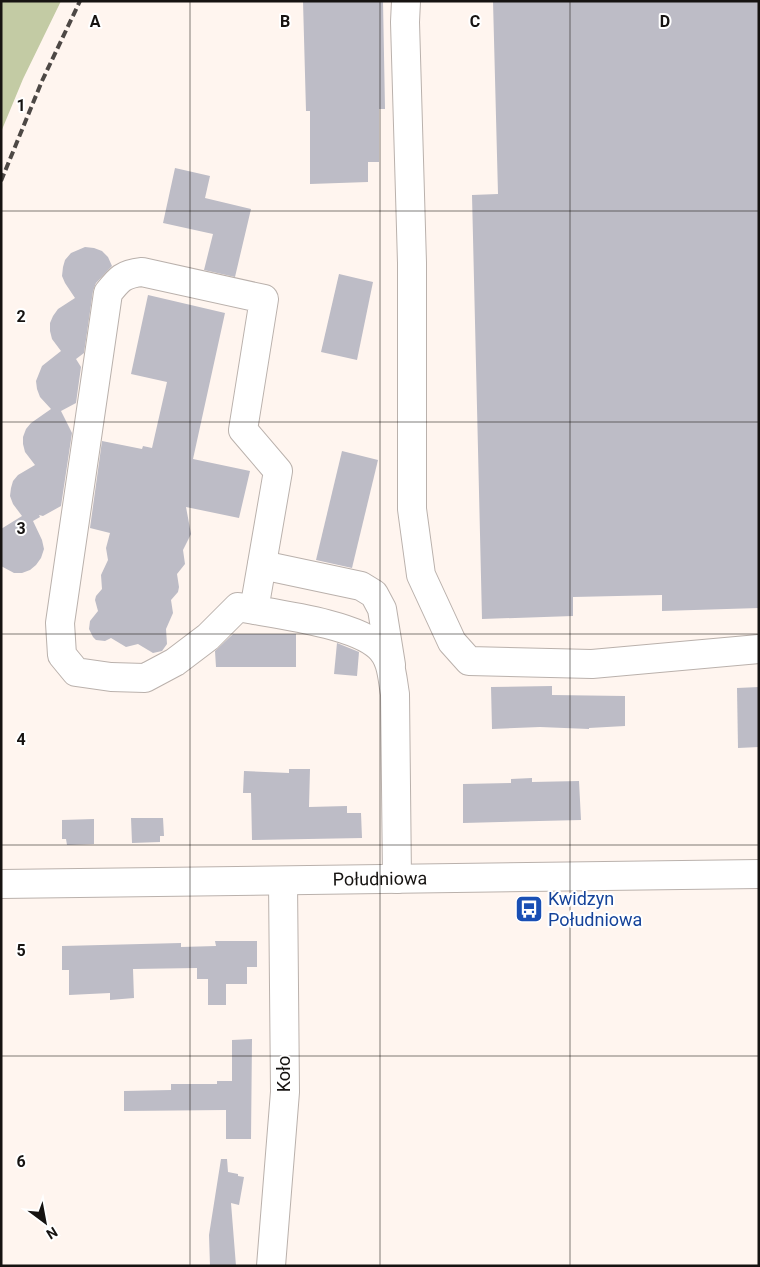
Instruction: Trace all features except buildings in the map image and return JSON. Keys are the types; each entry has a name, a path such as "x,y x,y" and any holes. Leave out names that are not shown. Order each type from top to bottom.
{"street":[{"path":"406,1 404,22 412,264 412,509 421,575 452,642 469,661 592,664 759,649"},
{"path":"254,610 278,471 243,430 264,299 142,272 130,273 119,279 108,293 60,623 62,655 76,672 111,678 145,678 175,662 208,637 238,607 340,627 362,636 380,647 391,665"},
{"path":"262,565 361,586 374,594 382,609 395,694 397,879"},
{"name":"Południowa","path":"1,884 759,874"},
{"name":"Koło","path":"271,1266 285,1092 283,881"}],"green space":[{"path":"1,1 61,1 23,79 1,132"}],"railway":[{"path":"1,181 42,81 80,1"}],"place":[{"name":"Kwidzyn Południowa","path":"529,909"}]}
